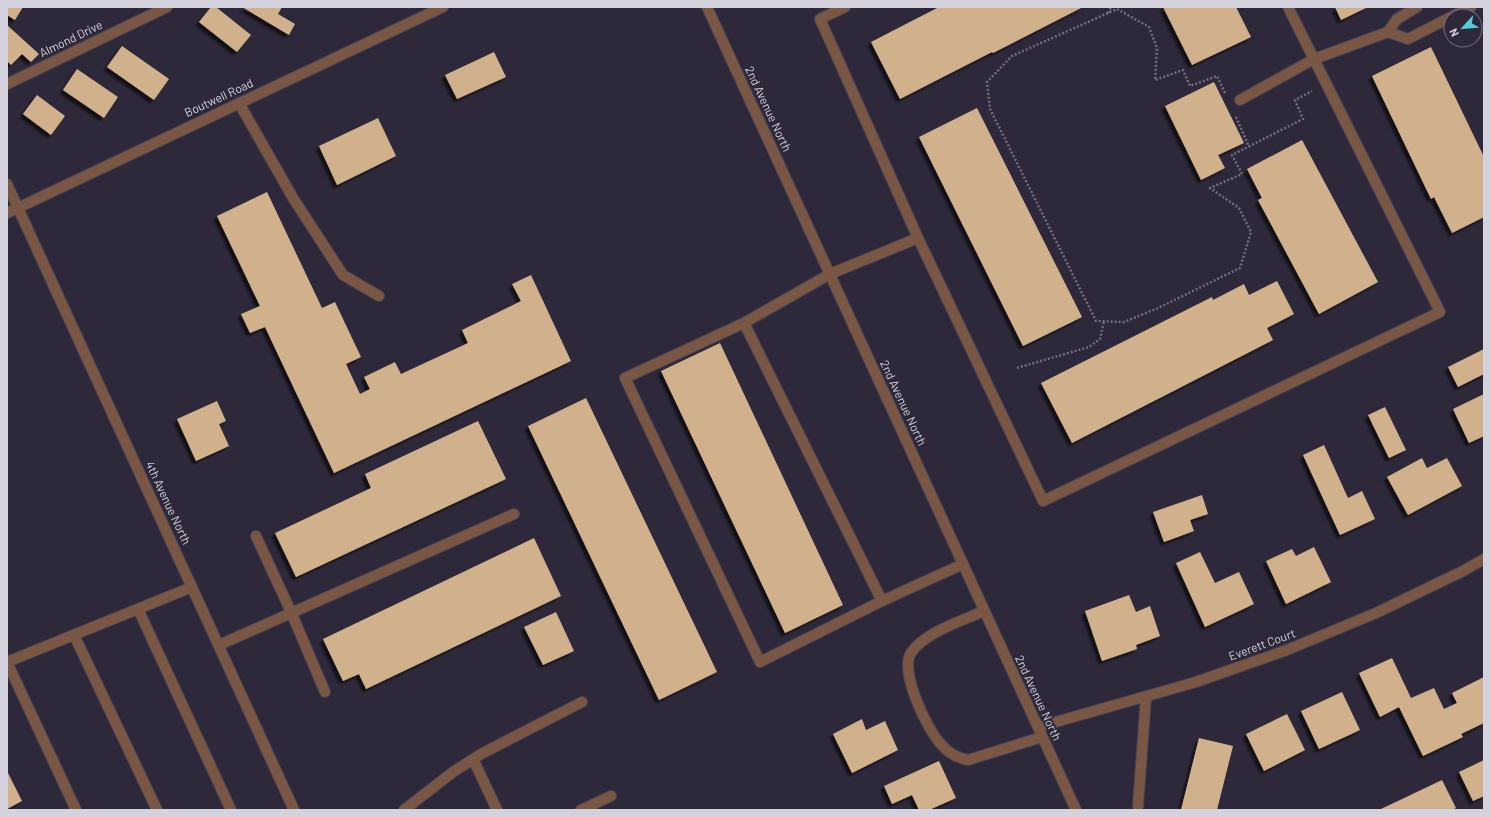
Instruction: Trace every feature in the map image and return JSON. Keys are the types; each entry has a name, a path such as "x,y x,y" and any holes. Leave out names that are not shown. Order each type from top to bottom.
{"street":[{"name":"Almond Drive","path":"7,84 167,7"},
{"name":"Boutwell Road","path":"7,213 443,7"},
{"name":"2nd Avenue North","path":"707,7 1076,810"},
{"path":"845,7 820,19 918,238 1042,501 1440,312 1288,7"},
{"path":"1240,100 1314,59 1388,32 1397,19 1417,7"},
{"path":"1388,32 1408,39 1443,21"},
{"path":"239,103 293,198 343,274 379,296"},
{"name":"4th Avenue North","path":"7,184 294,810"},
{"path":"918,238 830,274 744,323 625,378 760,662 882,601 963,564"},
{"path":"744,323 882,601"},
{"path":"219,645 514,514"},
{"path":"256,536 291,612 325,692"},
{"name":"Everett Court","path":"1038,727 1196,682 1294,647 1376,613 1463,571 1484,559"},
{"path":"76,810 7,662 192,587"},
{"path":"138,609 231,810"},
{"path":"984,611 920,642 910,655 908,676 923,717 940,743 958,758 968,760 1042,737"},
{"path":"74,635 158,810"},
{"path":"1138,806 1146,697"},
{"path":"404,810 447,776 473,759 518,734 582,702"},
{"path":"473,759 497,810"},
{"path":"580,810 611,796"}],"path":[{"path":"1108,14 1110,7"},
{"path":"1227,97 1217,76 1190,86 1183,70 1155,80 1157,48 1149,27 1117,9 1012,56 987,82 990,109 1096,321 1124,322 1156,309 1240,268 1251,232 1239,208 1210,188 1242,174 1232,155 1303,119 1295,100 1314,89"},
{"path":"1233,111 1249,147"},
{"path":"1017,368 1089,347 1100,339 1104,321"}],"building":[{"path":"7,7 23,7 15,20 7,15"},
{"path":"211,7 216,7 251,35 237,52 199,22"},
{"path":"242,7 282,7 278,14 295,24 289,35"},
{"path":"939,7 1083,7 900,99 871,42"},
{"path":"1163,7 1236,7 1251,37 1192,65"},
{"path":"1335,7 1368,7 1341,20"},
{"path":"7,25 39,54 31,62 22,54 11,65 7,61"},
{"path":"122,46 169,79 154,100 107,67"},
{"path":"1431,47 1484,157 1484,217 1452,233 1434,197 1431,199 1372,76"},
{"path":"494,52 506,77 457,99 445,75"},
{"path":"77,69 118,97 104,118 63,90"},
{"path":"1214,82 1244,143 1218,155 1225,168 1201,180 1165,106"},
{"path":"37,95 65,116 51,135 23,114"},
{"path":"977,108 1082,317 1023,346 919,137"},
{"path":"378,118 396,156 337,185 319,146"},
{"path":"1302,140 1378,282 1319,314 1258,200 1262,198 1247,169"},
{"path":"267,192 322,308 335,302 361,357 346,364 360,394 370,389 364,377 395,362 401,374 468,343 462,330 521,301 512,284 531,275 571,361 334,473 265,327 250,333 241,314 260,306 217,216"},
{"path":"1277,281 1294,314 1267,328 1273,340 1072,443 1041,383 1212,297 1213,300 1244,284 1249,295"},
{"path":"720,343 843,605 785,633 661,371"},
{"path":"1484,349 1484,374 1458,387 1448,367"},
{"path":"1484,394 1484,436 1469,443 1453,409"},
{"path":"586,398 717,672 659,700 528,426"},
{"path":"217,401 226,421 219,424 229,446 196,461 177,419"},
{"path":"1385,407 1406,450 1389,458 1368,415"},
{"path":"478,421 506,479 296,577 275,533 371,488 365,474"},
{"path":"1324,445 1348,498 1362,491 1375,519 1340,535 1303,455"},
{"path":"1422,458 1427,468 1447,458 1462,486 1408,515 1387,477"},
{"path":"1202,495 1208,514 1190,520 1194,531 1164,542 1153,512"},
{"path":"534,538 561,596 366,689 359,674 343,681 323,639"},
{"path":"1314,547 1331,582 1286,604 1266,561 1292,549 1296,556"},
{"path":"1200,552 1215,583 1239,572 1254,604 1205,627 1176,563"},
{"path":"1129,595 1136,612 1150,606 1160,636 1136,645 1137,649 1102,661 1085,611"},
{"path":"556,612 574,651 543,665 524,627"},
{"path":"1392,658 1411,698 1434,688 1444,709 1457,703 1452,693 1484,677 1484,723 1461,734 1463,737 1423,756 1399,707 1380,717 1359,673"},
{"path":"1342,692 1360,730 1319,749 1301,711"},
{"path":"1287,714 1305,750 1264,771 1246,734"},
{"path":"862,719 866,730 885,721 898,750 852,773 833,734"},
{"path":"1199,738 1233,746 1217,810 1181,810"},
{"path":"1484,760 1484,796 1473,801 1459,772"},
{"path":"939,761 956,798 929,810 919,810 912,795 892,804 884,786"},
{"path":"8,773 22,801 7,809 7,774"},
{"path":"1442,780 1456,808 1452,810 1379,810"}]}
